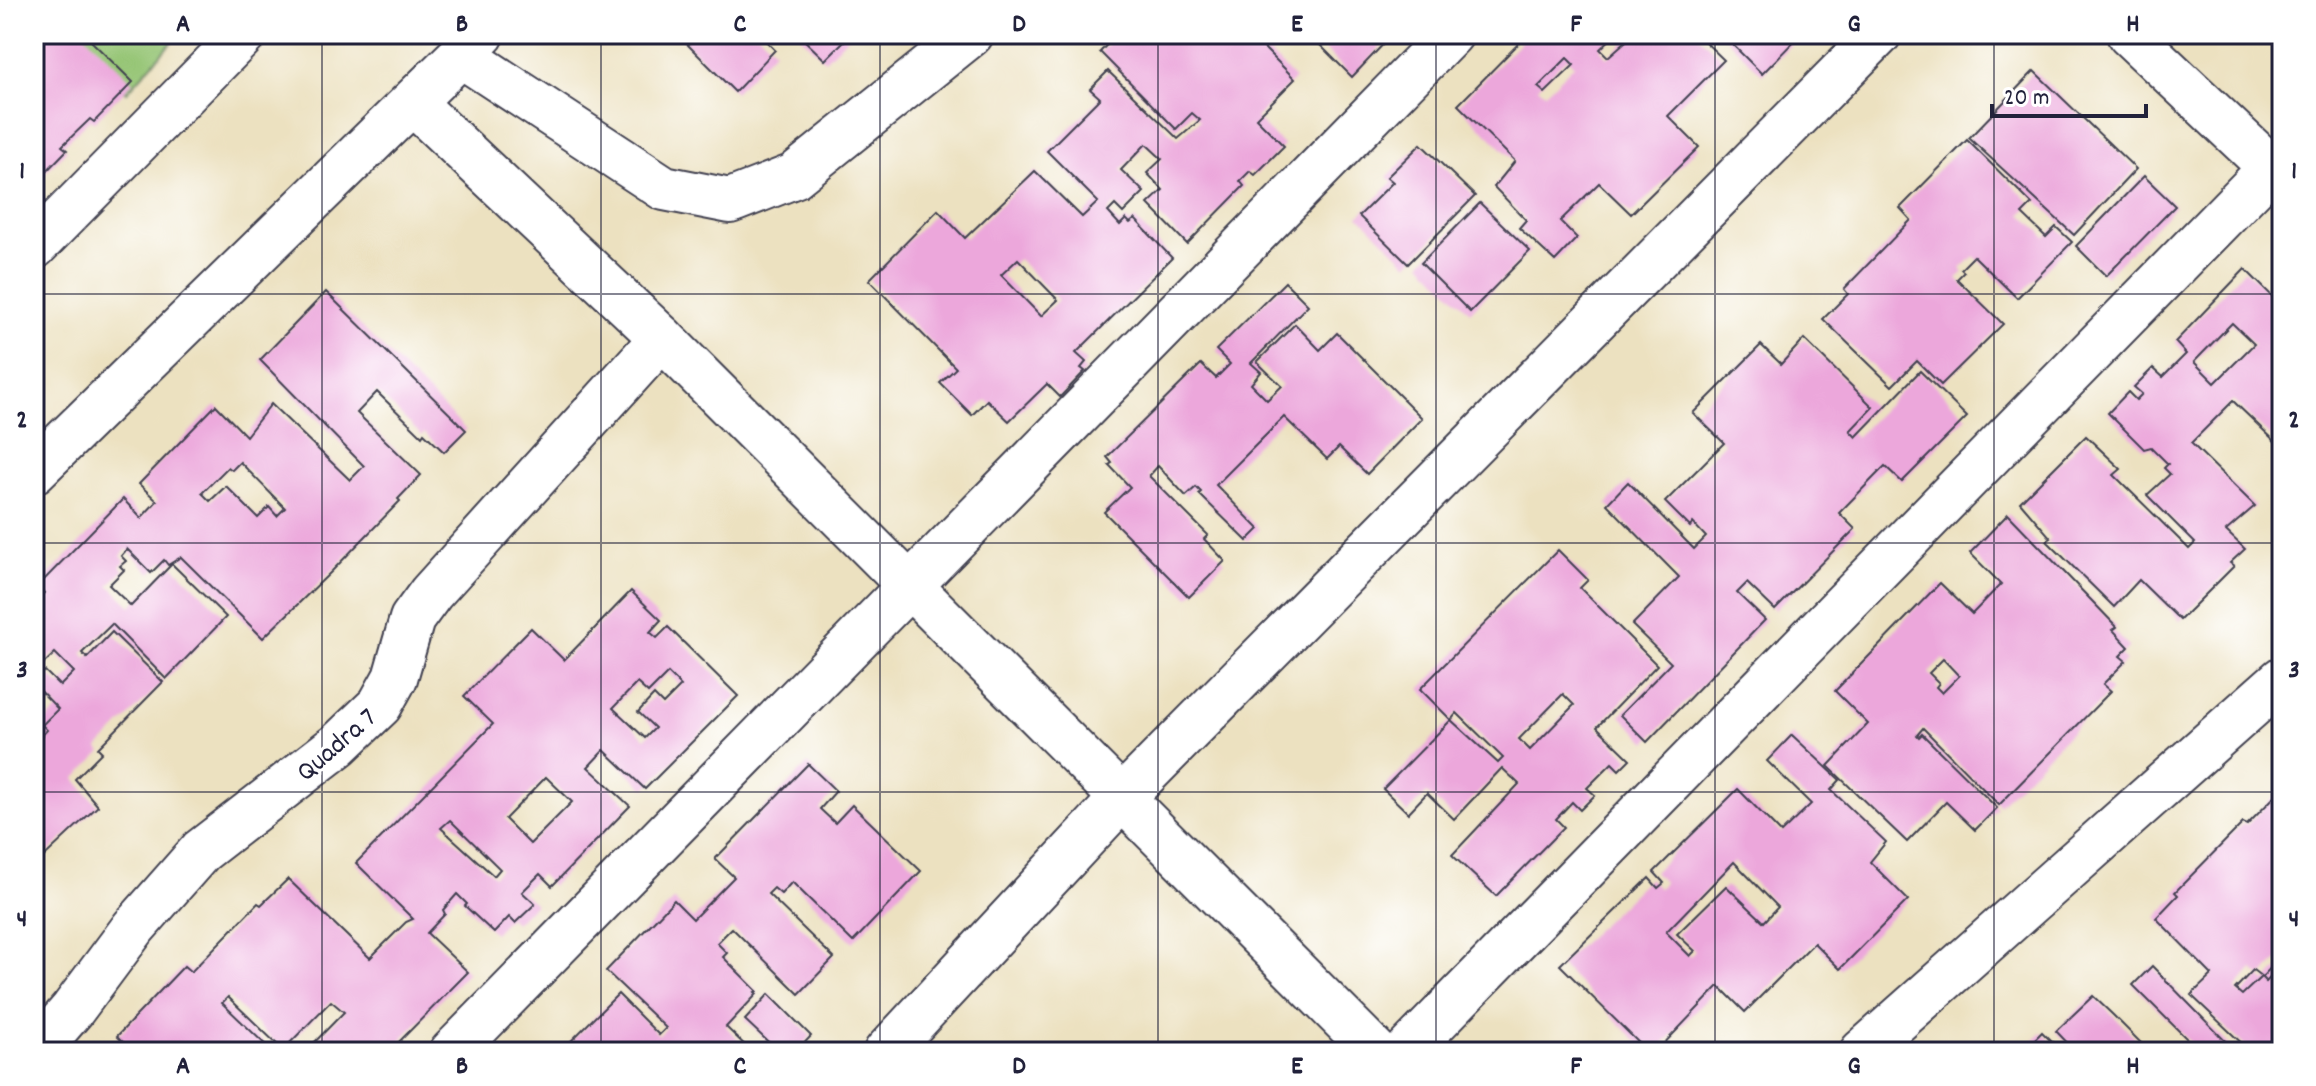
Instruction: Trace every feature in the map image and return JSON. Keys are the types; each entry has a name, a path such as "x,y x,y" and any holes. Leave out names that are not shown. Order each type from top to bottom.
{"street":[{"path":"34,247 244,34"},
{"path":"34,471 472,44 664,188 730,201 794,176 971,34"},
{"path":"452,1052 1451,34"},
{"path":"886,1052 1122,798 1879,34"},
{"path":"1406,1052 2277,173 2129,34"},
{"path":"413,103 662,338 1376,1052"},
{"name":"Quadra 7","path":"36,1052 73,1009 134,927 201,851 338,745 380,705 395,678 412,619 431,593 662,338"},
{"path":"1862,1052 2282,679"}],"green space":[{"path":"65,34 179,34 127,92"}],"building":[{"path":"34,34 84,34 133,82 94,122 90,119 62,146 67,150 34,184"},
{"path":"677,34 759,34 775,50 735,92"},
{"path":"798,34 851,34 825,60"},
{"path":"1117,34 1250,34 1295,79 1256,118 1284,146 1255,175 1250,171 1240,181 1244,186 1187,244 1148,204 1163,190 1147,173 1162,159 1146,144 1121,170 1144,192 1123,213 1115,205 1108,212 1120,225 1126,219 1130,223 1135,219 1172,258 1076,353 1086,362 1081,368 1085,371 1060,397 1047,384 1009,421 987,400 972,415 940,383 956,368 869,280 938,210 965,238 1035,171 1082,217 1098,202 1047,151 1100,98 1090,89 1108,71 1178,139 1200,120 1192,113 1176,129 1100,52","holes":["1018,259 1058,300 1041,316 1001,275"]},
{"path":"1326,34 1393,34 1352,77 1318,43"},
{"path":"1528,34 1616,34 1600,49 1608,57 1634,34 1697,34 1724,60 1668,116 1699,147 1631,214 1599,183 1560,221 1577,238 1555,261 1519,228 1526,220 1494,187 1515,161 1458,105","holes":["1567,58 1574,65 1545,93 1538,87"]},
{"path":"1722,34 1801,34 1762,74"},
{"path":"2034,71 2136,169 2074,235 1969,138"},
{"path":"1967,140 2032,204 2022,214 2046,237 2056,227 2072,242 2017,298 1974,256 1961,269 1964,272 1957,279 2003,324 1941,385 1917,361 1892,386 1823,319 1848,294 1844,289 1911,220 1900,208"},
{"path":"1421,144 1475,196 1408,264 1359,216 1393,182 1387,177"},
{"path":"2144,176 2175,206 2106,276 2076,246"},
{"path":"1480,203 1530,251 1470,312 1421,263"},
{"path":"2245,269 2281,305 2282,440 2278,444 2233,401 2191,443 2255,506 2226,531 2245,549 2230,563 2234,566 2180,620 2139,580 2114,607 2047,541 2051,538 2020,502 2086,436 2121,469 2114,475 2189,549 2195,543 2147,495 2170,474 2164,468 2168,464 2151,447 2144,449 2108,413 2128,392 2136,400 2142,394 2134,387 2153,368 2163,377 2186,354 2175,342","holes":["2232,323 2254,344 2215,383 2194,362"]},
{"path":"1285,282 1308,305 1251,363 1261,372 1251,384 1267,400 1282,386 1257,362 1295,324 1320,350 1337,333 1422,418 1367,474 1339,447 1327,459 1284,417 1216,485 1259,529 1247,541 1199,494 1201,492 1196,487 1186,496 1158,466 1149,476 1208,535 1204,539 1225,561 1189,597 1104,512 1130,487 1109,465 1112,463 1107,457 1201,364 1216,378 1230,364 1216,350"},
{"path":"326,292 466,430 444,452 424,433 422,436 377,392 357,413 421,475 398,499 400,501 263,638 181,557 168,565 164,560 151,573 127,549 121,556 126,561 120,566 124,570 109,585 131,606 172,564 226,617 166,679 112,624 82,653 87,658 112,632 163,682 98,748 102,752 75,779 98,806 34,866 34,740 36,742 47,730 42,725 58,709 34,684 34,602 44,593 38,586 123,499 141,518 157,501 139,484 216,405 246,436 271,404 350,480 364,466 260,360","holes":["240,462 285,508 277,516 269,507 258,518 226,486 210,501 202,493 228,467 232,470","55,653 74,672 60,686 45,671 41,674 37,670"]},
{"path":"1804,339 1873,407 1850,431 1856,437 1920,371 1967,417 1902,482 1885,466 1839,513 1855,529 1775,610 1747,583 1737,593 1765,620 1647,742 1620,715 1671,663 1632,625 1679,577 1607,504 1628,482 1694,549 1706,537 1693,523 1690,527 1665,502 1724,443 1693,413 1761,345 1781,364"},
{"path":"2008,514 2117,627 2113,630 2129,647 2120,656 2126,661 2103,684 2111,691 1999,805 1923,728 1917,735 1922,734 1997,808 1975,830 1946,802 1907,842 1828,766 1868,724 1835,691 1940,583 1972,614 2001,584 1970,553","holes":["1943,659 1959,676 1942,693 1936,687 1939,683 1929,673"]},
{"path":"1558,550 1588,580 1580,588 1657,665 1597,727 1630,759 1619,770 1612,763 1587,788 1595,795 1580,810 1572,802 1556,819 1564,827 1496,896 1452,855 1519,784 1502,768 1454,819 1427,793 1408,813 1383,789 1451,720 1420,689","holes":["1563,694 1574,705 1530,750 1519,739","1457,713 1503,758 1498,763 1451,720"]},
{"path":"631,591 661,620 650,632 657,638 668,627 738,696 645,789 604,750 588,767 630,806 552,886 540,874 522,892 535,904 515,923 509,917 494,933 465,906 467,904 457,894 443,910 445,914 427,933 468,972 389,1052 305,1052 344,1012 331,1001 283,1050 228,997 222,1003 273,1052 133,1052 117,1036 184,966 191,972 258,903 261,905 288,879 370,958 406,922 413,919 356,863 493,724 464,696 531,628 564,660","holes":["668,673 681,686 663,704 654,695 638,712 655,728 645,738 613,708 637,683 648,693","546,777 572,802 530,844 505,819","450,820 500,869 494,876 441,828"]},
{"path":"1792,735 1840,780 1831,790 1886,842 1870,862 1908,900 1840,969 1814,943 1745,1012 1719,986 1656,1052 1648,1052 1560,965 1649,878 1658,888 1664,883 1654,872 1738,789 1781,833 1811,804 1767,761","holes":["1734,862 1778,907 1764,922 1726,886 1677,934 1695,951 1690,956 1666,932"]},
{"path":"808,764 836,791 820,809 835,823 852,805 921,871 853,942 792,882 781,894 774,888 768,894 834,958 799,994 732,928 717,943 727,953 723,957 757,991 726,1027 752,1052 560,1052 618,994 659,1035 666,1028 606,971 674,900 693,919 734,877 715,859"},
{"path":"2282,789 2282,956 2262,977 2253,970 2235,989 2242,995 2261,977 2266,982 2282,965 2282,1052 2251,1052 2191,995 2212,975 2156,918 2178,895 2175,892 2243,823 2247,825"},
{"path":"2152,966 2236,1052 2200,1052 2133,985"},
{"path":"769,994 811,1036 796,1052 779,1052 745,1020"},
{"path":"2093,996 2150,1052 2076,1052 2056,1031"},
{"path":"2042,1032 2062,1052 2022,1052"}]}
